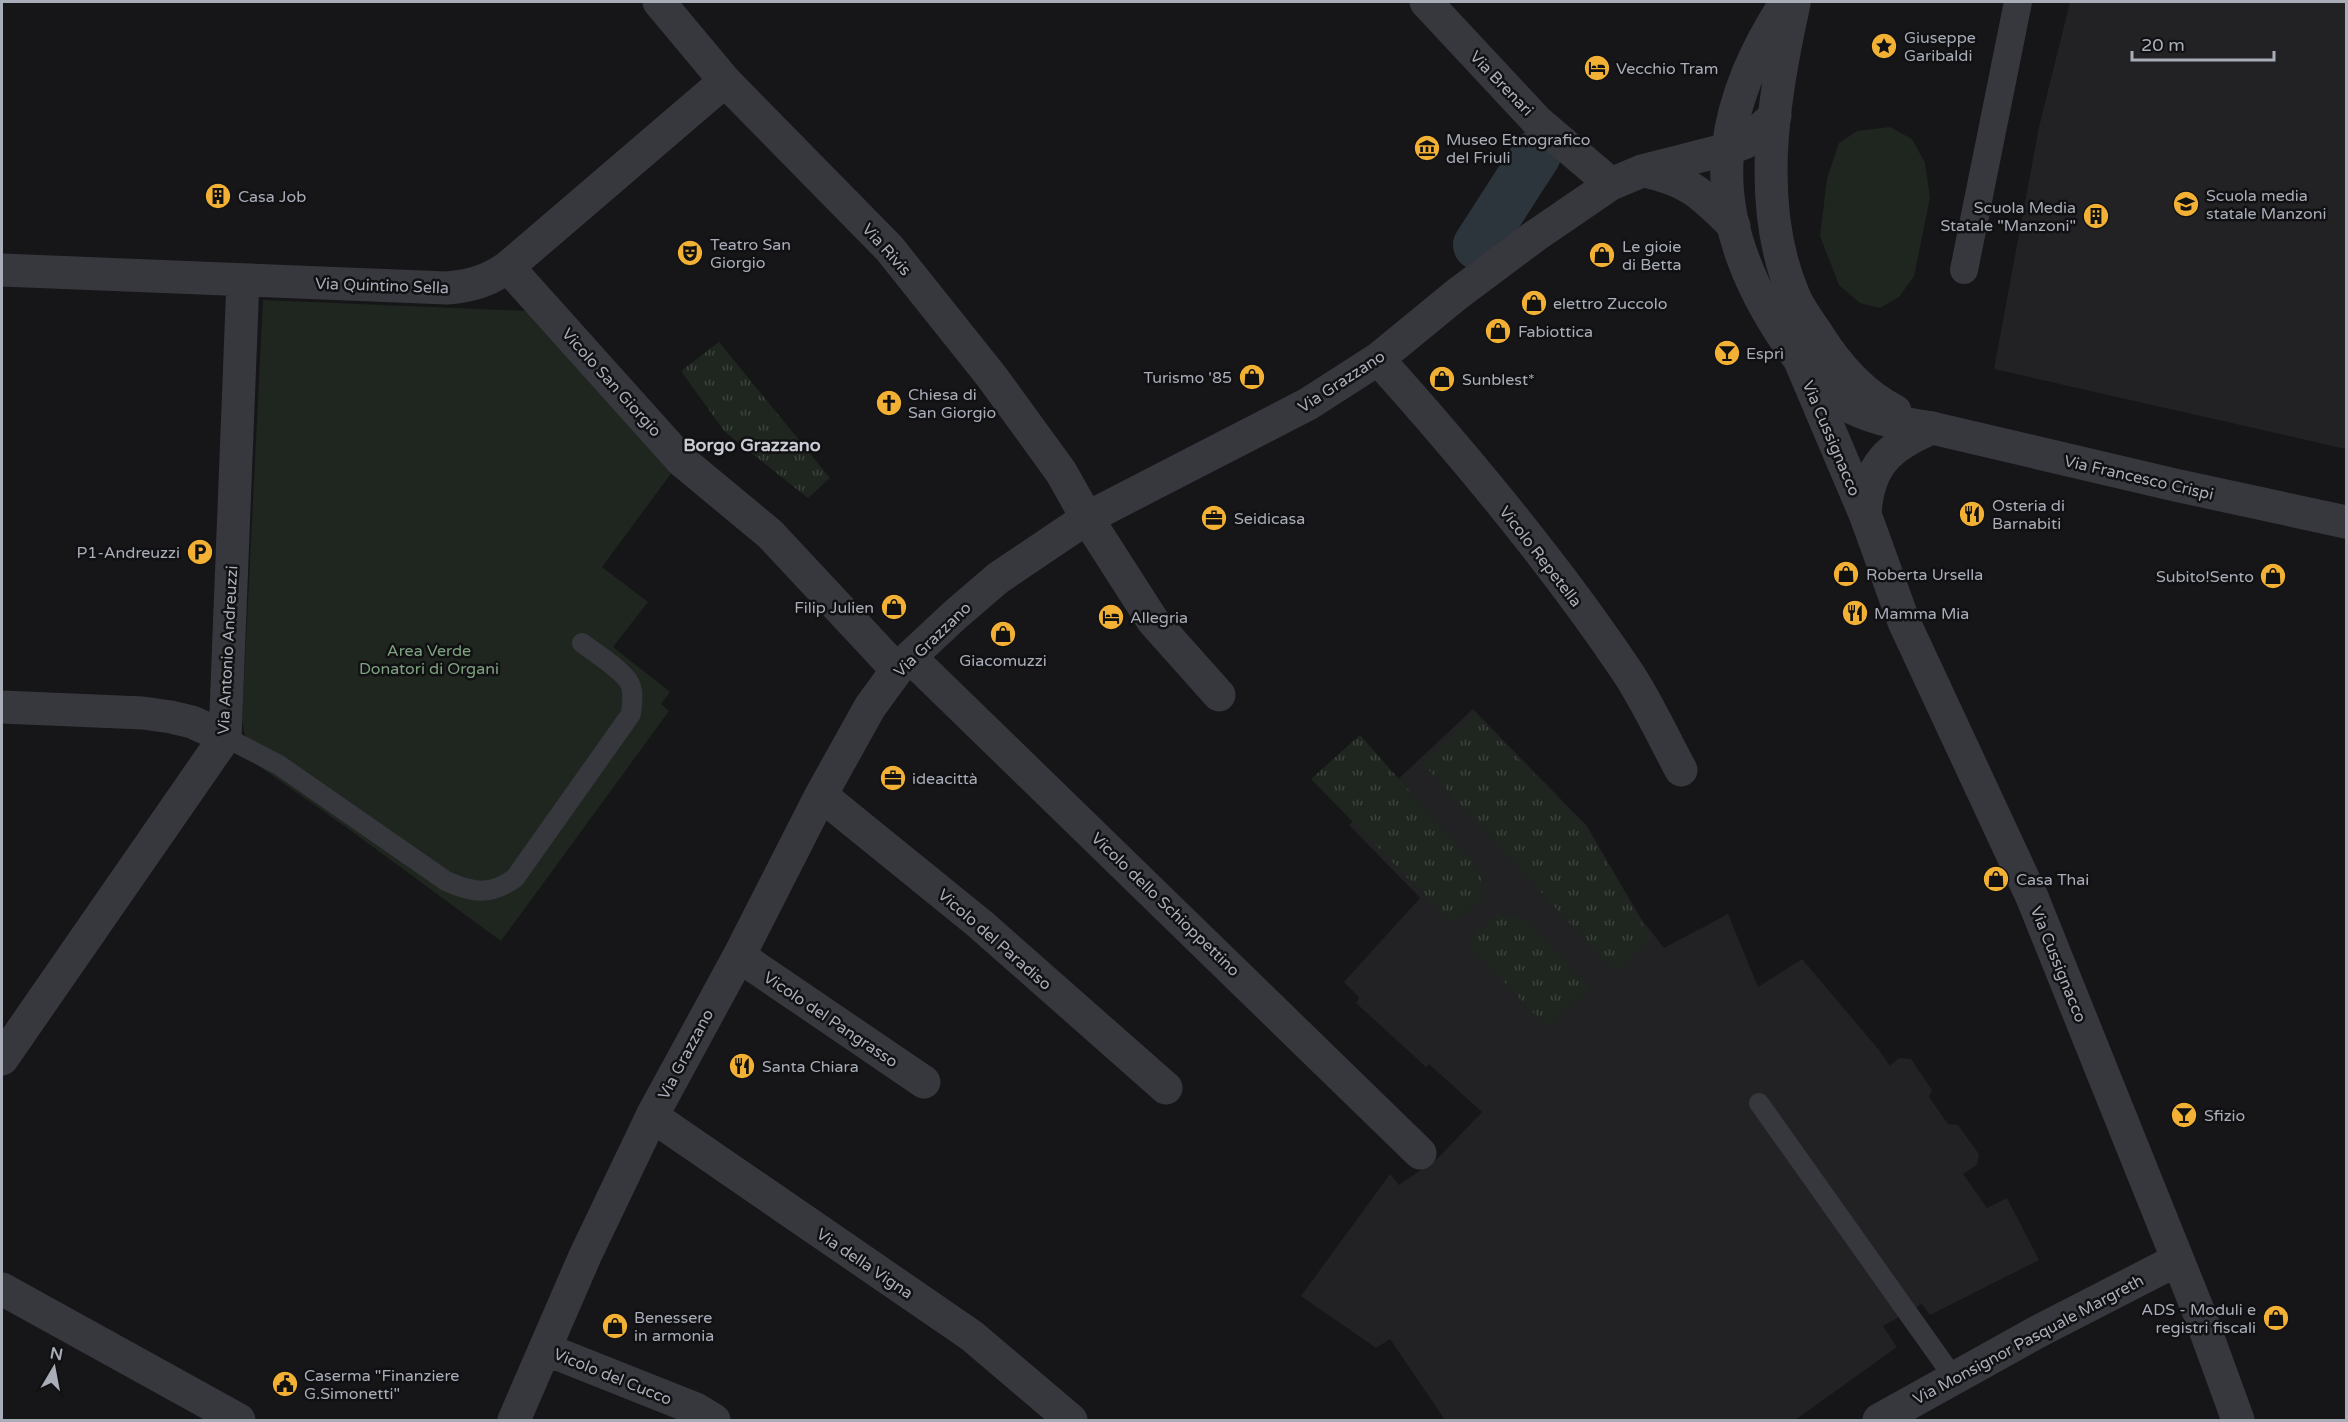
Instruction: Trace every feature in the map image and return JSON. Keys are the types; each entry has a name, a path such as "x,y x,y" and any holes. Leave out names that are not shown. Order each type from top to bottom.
{"street":[{"name":"Via Rivis","path":"658,2 725,81 889,248 992,377 1061,472 1087,518 1153,621 1219,695"},
{"name":"Via Brenari","path":"1425,2 1538,121 1611,184"},
{"path":"1786,2 1752,61 1740,92 1728,149 1727,176 1737,245 1751,281 1770,319 1800,362 1826,390 1844,404 1866,414 1894,422 1932,428"},
{"path":"1794,2 1775,116 1770,166 1774,228 1795,297 1825,347 1844,372 1865,392 1892,409 1932,428"},
{"path":"1964,270 2018,2"},
{"name":"Via Quintino Sella","path":"2,270 447,288 470,286 491,279 508,267 725,81"},
{"name":"Via Grazzano","path":"513,1420 585,1256 652,1116 739,956 821,795 870,707 904,663 999,578 1087,518 1308,404 1378,359 1500,262 1611,184 1642,171 1728,149 1746,142 1775,116"},
{"path":"1642,171 1669,177 1692,187 1734,226"},
{"name":"Vicolo San Giorgio","path":"508,267 682,461 770,534 904,663"},
{"name":"Via Antonio Andreuzzi","path":"2,1059 225,737 243,280"},
{"name":"Vicolo Repetella","path":"1378,359 1449,438 1572,594 1627,672 1681,770"},
{"name":"Via Cussignacco","path":"1800,362 1865,514 1904,622 2032,897 2177,1260 2238,1420"},
{"name":"Via Cussignacco","path":"1865,514 1866,495 1870,482 1883,458 1896,446 1932,428"},
{"name":"Via Francesco Crispi","path":"1932,428 2163,483 2346,522"},
{"name":"Vicolo dello Schioppettino","path":"904,663 1420,1153"},
{"path":"2,707 143,713 192,722 225,737"},
{"name":"Vicolo del Paradiso","path":"821,795 980,924 1166,1088"},
{"name":"Vicolo del Pangrasso","path":"739,956 924,1082"},
{"name":"Via della Vigna","path":"652,1116 972,1336 1071,1420"},
{"name":"Via Monsignor Pasquale Margreth","path":"1879,1420 2177,1260"},
{"path":"2,1289 238,1420"},
{"name":"Vicolo del Cucco","path":"544,1349 696,1409 714,1420"}],"lane":[{"path":"225,737 279,765 446,881 461,888 489,891 503,887 515,878 632,714 633,700 630,684 582,643"},
{"path":"1759,1103 1954,1378"}],"shaded area":[{"name":"Scuola media statale Manzoni","path":"2070,2 2346,2 2346,449 1994,369 2039,127"},
{"path":"1473,709 1587,826 1640,917 1664,948 1728,914 1758,987 1802,959 1890,1066 1899,1058 1911,1059 1932,1090 1929,1097 1948,1124 1958,1125 1979,1154 1977,1165 1963,1174 1987,1208 2007,1198 2039,1260 1930,1315 1922,1304 1883,1326 1897,1347 1795,1420 1445,1420 1390,1339 1376,1348 1301,1296 1390,1174 1399,1185 1439,1157 1482,1112 1429,1064 1426,1067 1356,1003 1359,997 1344,982 1420,898 1349,825"}],"green space":[{"path":"1890,127 1912,139 1925,163 1930,198 1914,276 1899,297 1880,308 1860,303 1839,285 1820,236 1827,179 1839,143 1857,131"},
{"name":"Area Verde Donatori di Organi","path":"263,300 530,311 673,471 602,567 648,602 613,647 670,692 661,704 669,711 501,941 250,760 242,721"},
{"path":"719,342 830,478 808,498 725,432 681,371"},
{"path":"1475,714 1586,828 1651,939 1615,972 1423,764"},
{"path":"1360,735 1481,872 1481,900 1452,923 1311,779"},
{"path":"1497,915 1524,917 1590,989 1547,1027 1467,943"}],"waterway":[{"path":"1478,245 1536,155"}],"place":[{"name":"Giuseppe Garibaldi","path":"1884,46"},
{"name":"Vecchio Tram","path":"1597,68"},
{"name":"Museo Etnografico del Friuli","path":"1427,148"},
{"name":"Casa Job","path":"218,196"},
{"name":"Scuola media statale Manzoni","path":"2186,204"},
{"name":"Scuola Media Statale \"Manzoni\"","path":"2096,216"},
{"name":"Teatro San Giorgio","path":"690,253"},
{"name":"Le gioie di Betta","path":"1602,255"},
{"name":"elettro Zuccolo","path":"1534,303"},
{"name":"Fabiottica","path":"1498,331"},
{"name":"Esprì","path":"1727,353"},
{"name":"Turismo '85","path":"1252,377"},
{"name":"Sunblest*","path":"1442,379"},
{"name":"Chiesa di San Giorgio","path":"889,403"},
{"name":"Osteria di Barnabiti","path":"1972,514"},
{"name":"Seidicasa","path":"1214,518"},
{"name":"P1-Andreuzzi","path":"200,552"},
{"name":"Roberta Ursella","path":"1846,574"},
{"name":"Subito!Sento","path":"2273,576"},
{"name":"Filip Julien","path":"894,607"},
{"name":"Mamma Mia","path":"1855,613"},
{"name":"Allegria","path":"1111,617"},
{"name":"Giacomuzzi","path":"1003,634"},
{"name":"ideacittà","path":"893,778"},
{"name":"Casa Thai","path":"1996,879"},
{"name":"Santa Chiara","path":"742,1066"},
{"name":"Sfizio","path":"2184,1115"},
{"name":"ADS - Moduli e registri fiscali","path":"2276,1318"},
{"name":"Benessere in armonia","path":"615,1326"},
{"name":"Caserma \"Finanziere G.Simonetti\"","path":"285,1384"}],"district":[{"name":"Borgo Grazzano","path":"752,445"}]}
